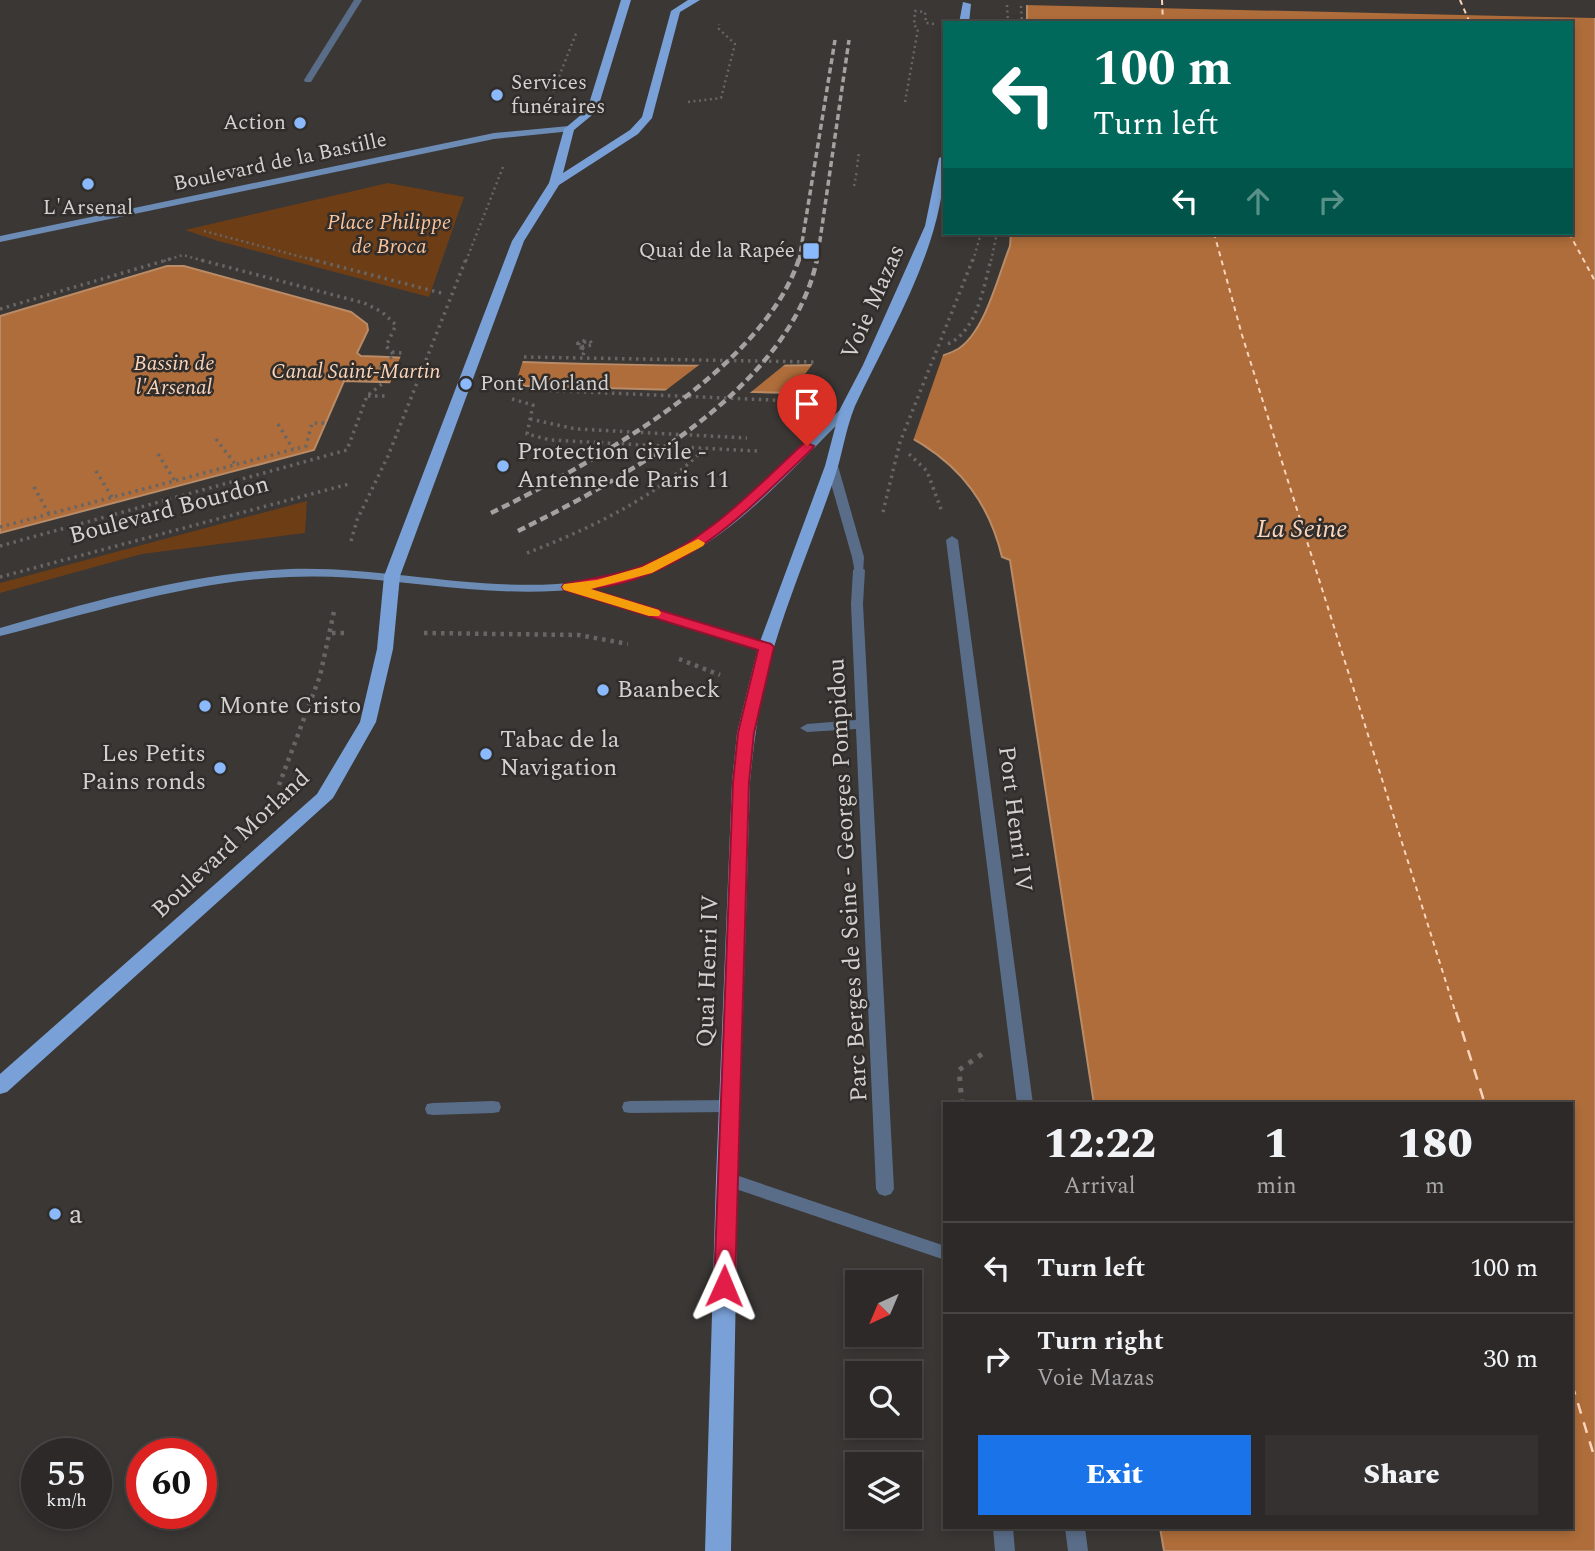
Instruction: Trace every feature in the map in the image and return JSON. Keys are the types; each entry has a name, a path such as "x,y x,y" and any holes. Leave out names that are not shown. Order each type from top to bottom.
{"main road":[{"path":"0,632 122,598 208,582 289,573 393,576 518,241 555,183 569,129 592,111 626,0"},
{"path":"555,183 634,132 647,118 677,11 695,0"},
{"path":"964,21 966,4"},
{"name":"Boulevard de la Bastille","path":"0,239 494,135 569,129"},
{"name":"Voie Mazas","path":"393,576 505,589 598,584 647,570 688,550 724,525 847,410 870,365 931,226 943,168"},
{"name":"Quai Henri IV","path":"718,1551 729,1106 741,782 746,733 766,647 832,466 847,410"},
{"name":"Boulevard Morland","path":"0,1086 324,798 368,722 385,649 393,576"}],"street":[{"path":"308,80 358,0"},
{"name":"Parc Berges de Seine - Georges Pompidou","path":"832,466 859,557 857,604 885,1189"},
{"name":"Port Henri IV","path":"952,540 1025,1102"},
{"path":"569,587 766,647"},
{"path":"807,728 864,724"},
{"path":"630,1107 729,1106"},
{"path":"433,1109 493,1107"},
{"path":"727,1179 943,1252"},
{"path":"1003,1529 1005,1551"},
{"path":"1075,1529 1078,1551"}],"path":[{"path":"1007,5 1008,21"},
{"path":"1021,6 1022,21"},
{"path":"905,102 918,29 914,24 915,12 925,12 926,23"},
{"path":"681,103 722,98 735,44 719,29 719,21"},
{"path":"550,101 578,28"},
{"path":"854,186 859,152"},
{"path":"349,550 357,520 387,456 504,164"},
{"path":"200,230 445,294"},
{"path":"900,442 968,276 980,235"},
{"path":"948,344 963,334 993,258 997,235"},
{"path":"0,309 183,255 364,303 382,312 396,325 386,346 392,353"},
{"path":"582,358 585,349 579,347 579,343 585,341 593,345 583,348 577,346 578,343 586,340"},
{"path":"381,384 378,369 392,353 402,353"},
{"path":"524,357 814,362"},
{"path":"381,384 389,386"},
{"path":"0,546 347,450 367,396 381,384"},
{"path":"514,389 795,401"},
{"path":"367,396 385,396"},
{"path":"512,400 533,405 527,434 550,440 748,450"},
{"path":"530,419 576,429 747,438"},
{"path":"0,527 306,446 312,423 325,423"},
{"path":"278,424 293,449"},
{"path":"216,439 236,464"},
{"path":"523,555 617,511 667,481 690,464 706,447"},
{"path":"158,454 175,481"},
{"path":"909,454 928,471 952,540"},
{"path":"96,471 112,497"},
{"name":"Boulevard Bourdon","path":"0,577 349,484"},
{"path":"34,487 49,514"},
{"name":"Boulevard Morland","path":"276,790 309,713 332,633 337,597"},
{"path":"332,633 346,634"},
{"path":"417,634 579,635 630,644"},
{"path":"677,658 718,674"},
{"path":"959,1070 962,1102"}],"green space":[{"name":"Place Philippe de Broca","path":"388,183 464,197 429,297 185,230"},
{"path":"307,501 305,533 142,554 0,593 0,583"}],"water":[{"name":"La Seine","path":"1027,0 1595,0 1595,1551 1164,1551 1160,1529 1573,1529 1573,1102 1094,1102 1010,560 1002,557 989,520 972,489 949,465 923,445 893,428 861,415 791,393 344,381 314,450 0,533 0,316 167,266 184,266 351,312 367,324 368,330 357,353 361,356 646,365 870,365 910,362 945,355 967,341 976,330 990,302 1010,246 1011,235 1573,235 1573,21 1027,21"}],"pier":[{"path":"1024,0 1595,0 1595,18 1024,5"},
{"path":"944,352 913,441 859,416 788,397 814,362 908,360"},
{"path":"402,353 524,357 514,389 389,386"},
{"path":"703,362 788,362 746,396 661,394"}],"ferry route":[{"path":"1162,0 1163,21"},
{"path":"1460,0 1469,21"},
{"path":"1215,235 1242,335 1456,1014"},
{"path":"1570,235 1595,281"},
{"path":"1456,1012 1484,1102"},
{"path":"1573,1387 1595,1459"}],"railway":[{"path":"799,261 835,40"},
{"path":"817,261 849,40"},
{"path":"491,513 623,440 712,375 750,339 780,300 799,259"},
{"path":"518,531 607,484 654,455 699,423 740,387 775,348 801,305 817,259"}],"slow traffic":[{"path":"654,613 569,587 598,584 647,570 698,543"}],"place":[{"name":"Services funéraires","path":"497,95"},
{"name":"Action","path":"300,123"},
{"name":"L'Arsenal","path":"88,184"},
{"name":"Quai de la Rapée","path":"811,251"},
{"name":"Pont Morland","path":"466,384"},
{"name":"Protection civile - Antenne de Paris 11","path":"503,466"},
{"name":"Baanbeck","path":"603,690"},
{"name":"Monte Cristo","path":"205,706"},
{"name":"Tabac de la Navigation","path":"486,754"},
{"name":"Les Petits Pains ronds","path":"220,768"},
{"name":"a","path":"55,1214"}],"route":[{"path":"724,1286 741,782 746,733 766,647 569,587 598,584 647,570 688,550 724,525 807,446"}],"water label":[{"name":"Canal Saint-Martin","path":"356,372"},
{"name":"Bassin de l'Arsenal","path":"174,376"}]}
